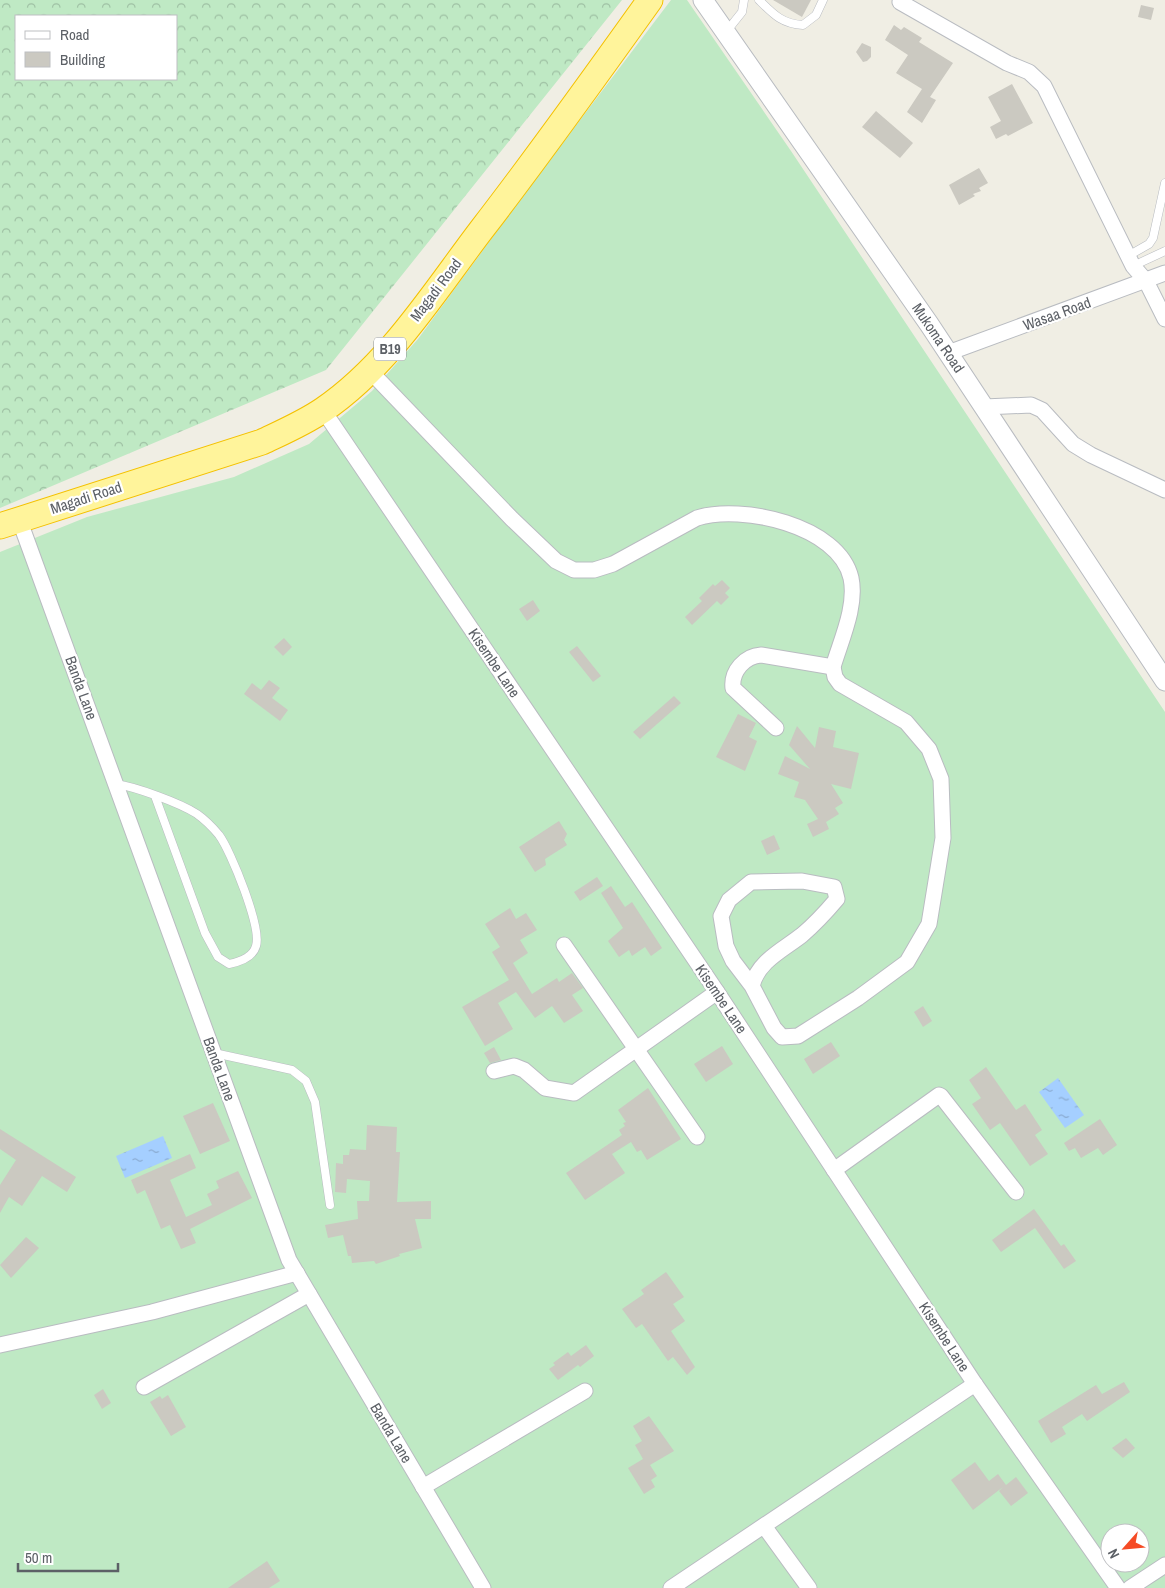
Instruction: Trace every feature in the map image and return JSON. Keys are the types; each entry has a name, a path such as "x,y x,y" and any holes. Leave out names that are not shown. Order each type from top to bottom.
{"highway":[{"name":"Magadi Road","path":"10,523 262,442 296,426 323,410 369,370 394,345 540,154 650,0"}],"street":[{"name":"Mukoma Road","path":"703,0 948,353 1165,681"},
{"path":"900,2 1007,63 1029,72 1044,86 1130,261 1146,281 1165,319"},
{"name":"Wasaa Road","path":"948,353 1165,273"},
{"path":"369,370 512,519 556,562 574,570 594,570 613,564 697,518 708,514 747,515 798,526 822,539 844,562 851,578 852,599 833,666 835,677 840,684 906,722 929,749 941,779 943,838 929,924 906,962 858,998 798,1036 782,1037 774,1028 752,986 733,961 726,946 721,916 729,900 752,882 802,881 834,887 837,898 827,912 801,935 767,960 754,975 752,986"},
{"path":"984,407 1031,405 1052,420 1074,444 1091,455 1165,490"},
{"name":"Kisembe Lane","path":"323,410 717,992 974,1384 1118,1588"},
{"name":"Banda Lane","path":"10,523 116,784 289,1260 482,1588"},
{"path":"776,728 733,688 732,680 745,660 761,655 833,666"},
{"path":"564,945 697,1137"},
{"path":"494,1071 514,1066 524,1070 545,1088 574,1093 717,992"},
{"path":"834,1170 939,1095 1016,1192"},
{"path":"0,1345 152,1312 297,1273"},
{"path":"144,1387 309,1294"},
{"path":"671,1588 974,1384"},
{"path":"423,1487 585,1391"},
{"path":"764,1526 809,1588"},
{"path":"1130,1588 1165,1565"}],"lane":[{"path":"725,33 742,12 744,0"},
{"path":"759,0 777,18 789,24 803,25 816,15 823,0"},
{"path":"1130,261 1153,238 1165,184"},
{"path":"1130,261 1165,251"},
{"path":"116,784 136,787 198,814 220,836 241,882 258,930 256,947 243,961 229,964 218,957 205,933 156,796"},
{"path":"214,1053 292,1070 306,1081 315,1102 330,1205"}],"green space":[{"path":"0,0 622,0 326,370 0,508"},
{"path":"671,0 687,0 791,151 1165,712 1165,1588 0,1588 0,552 87,517 234,477 309,444 372,391 418,339 530,186"}],"water":[{"path":"1058,1078 1084,1115 1065,1128 1039,1092"},
{"path":"163,1136 172,1158 125,1178 116,1156"}],"building":[{"path":"773,0 811,0 802,17"},
{"path":"1141,5 1154,8 1151,20 1138,17"},
{"path":"894,25 901,30 904,27 922,38 919,42 953,63 930,97 936,100 922,123 907,112 922,89 896,73 908,55 885,40"},
{"path":"862,43 871,47 871,57 863,62 856,52"},
{"path":"1012,84 1033,123 1008,136 1006,134 996,139 990,127 1001,121 988,97"},
{"path":"876,111 913,143 900,158 862,127"},
{"path":"979,168 988,183 979,188 981,191 973,194 975,196 959,205 949,185"},
{"path":"722,580 730,588 725,593 729,597 721,605 717,601 692,625 685,617 702,601 699,598 713,584 715,586"},
{"path":"533,600 540,611 527,621 519,609"},
{"path":"284,638 292,647 283,656 274,647"},
{"path":"577,646 601,676 593,682 569,652"},
{"path":"269,680 280,688 272,698 288,710 280,721 244,694 252,683 261,690"},
{"path":"674,696 681,703 640,739 633,732"},
{"path":"738,714 756,723 749,737 757,741 745,771 716,757"},
{"path":"797,726 815,748 819,727 836,731 833,747 859,753 851,789 831,784 843,803 835,808 839,814 826,822 829,829 813,837 807,824 818,819 805,800 794,797 799,782 778,774 785,756 810,769 789,745"},
{"path":"559,821 567,834 564,840 567,845 545,859 546,865 535,872 519,847"},
{"path":"774,835 780,849 767,855 761,841"},
{"path":"597,877 603,886 580,901 574,892"},
{"path":"611,886 625,907 632,902 662,948 651,956 645,947 632,956 629,950 619,957 608,941 623,928 601,893"},
{"path":"510,908 516,919 526,913 537,930 520,940 528,953 513,963 532,994 557,978 559,982 572,973 583,988 572,995 583,1011 564,1023 552,1006 535,1018 516,992 498,1003 513,1029 485,1046 462,1007 509,980 492,952 500,947 485,924"},
{"path":"923,1006 932,1021 923,1027 914,1012"},
{"path":"831,1042 840,1056 813,1074 804,1059"},
{"path":"722,1046 733,1064 706,1082 694,1064"},
{"path":"494,1047 501,1060 490,1063 484,1053"},
{"path":"986,1067 1016,1110 1025,1104 1042,1130 1035,1135 1048,1154 1030,1166 1000,1123 990,1130 972,1104 981,1098 969,1080"},
{"path":"648,1088 681,1139 647,1160 641,1150 637,1152 631,1142 612,1154 625,1173 585,1200 566,1173 622,1135 619,1130 625,1126 623,1123 626,1122 618,1110"},
{"path":"213,1103 230,1141 200,1154 183,1116"},
{"path":"1100,1119 1117,1145 1103,1155 1098,1148 1081,1158 1075,1148 1069,1151 1064,1143"},
{"path":"367,1125 397,1127 396,1152 400,1152 397,1202 431,1201 431,1219 415,1219 422,1248 399,1254 400,1256 376,1264 374,1261 352,1263 351,1256 348,1256 343,1235 328,1238 325,1225 358,1219 357,1201 369,1201 370,1181 347,1179 346,1193 335,1192 336,1163 343,1164 343,1155 349,1155 350,1149 366,1150"},
{"path":"0,1129 76,1177 67,1192 42,1176 22,1206 9,1197 0,1213 0,1185 16,1160 0,1149"},
{"path":"190,1154 196,1168 170,1180 186,1217 212,1205 207,1194 219,1188 216,1181 238,1171 252,1198 190,1229 196,1243 181,1249 170,1225 161,1229 145,1190 137,1194 131,1180"},
{"path":"1034,1209 1061,1246 1064,1244 1076,1261 1064,1269 1035,1228 1001,1252 992,1240"},
{"path":"26,1237 39,1248 11,1278 0,1265"},
{"path":"666,1272 684,1297 673,1304 685,1321 671,1331 695,1367 687,1375 673,1357 668,1361 642,1324 636,1328 622,1309 644,1294 641,1290"},
{"path":"586,1345 594,1356 558,1380 549,1369 555,1365 553,1363 568,1352 571,1356"},
{"path":"1124,1382 1130,1392 1087,1421 1082,1414 1062,1427 1066,1434 1051,1443 1038,1421 1096,1385 1102,1394"},
{"path":"103,1389 111,1403 102,1409 94,1395"},
{"path":"168,1395 186,1427 171,1436 150,1402 160,1396 162,1399"},
{"path":"649,1416 674,1451 650,1465 657,1476 651,1480 655,1487 644,1494 628,1468 643,1459 635,1445 642,1441 633,1426"},
{"path":"1126,1438 1135,1448 1123,1458 1112,1448"},
{"path":"975,1462 989,1481 998,1474 1006,1485 1016,1477 1028,1493 1011,1506 999,1491 1003,1487 973,1510 951,1480"},
{"path":"267,1561 280,1581 269,1588 228,1588"}]}
